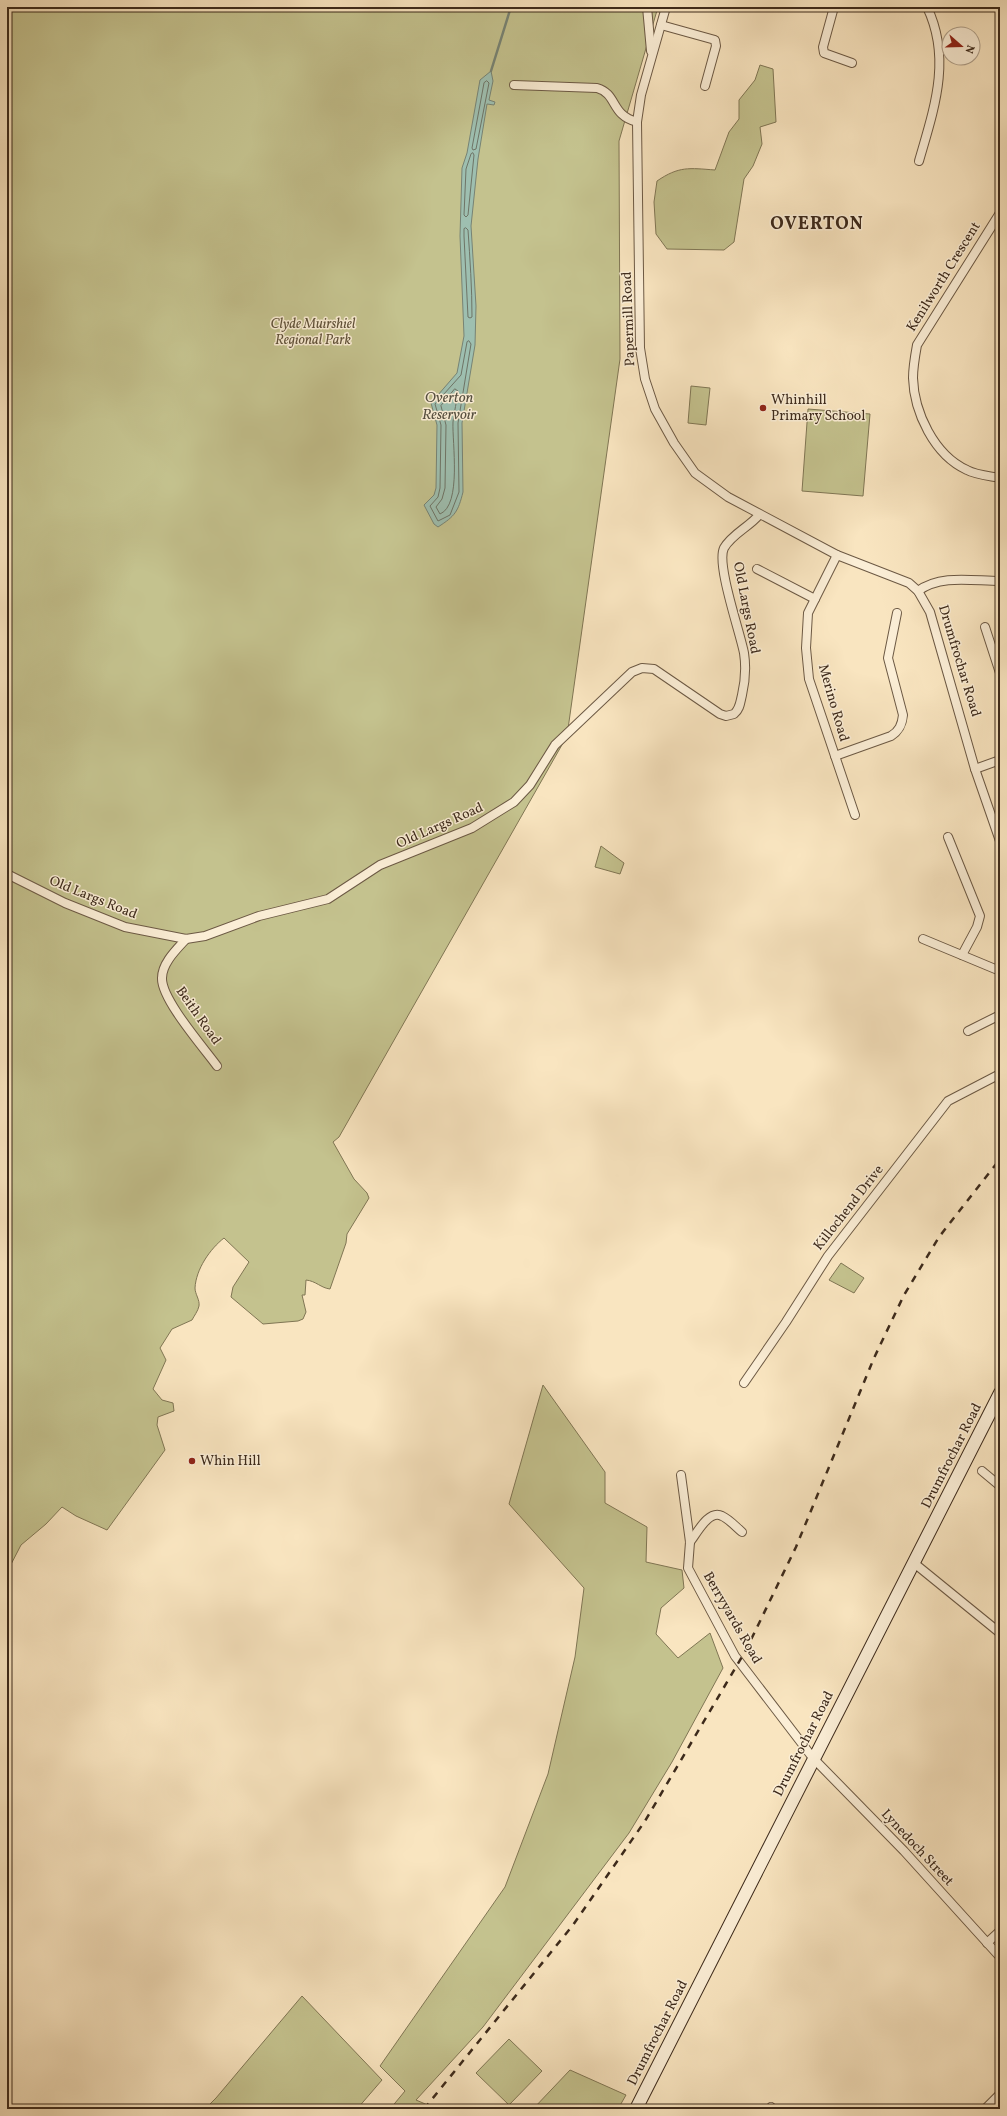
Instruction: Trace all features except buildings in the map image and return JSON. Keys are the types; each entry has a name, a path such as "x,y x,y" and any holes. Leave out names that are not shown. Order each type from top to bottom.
{"main road":[{"name":"Drumfrochar Road","path":"636,2109 1000,1393"}],"street":[{"path":"647,7 652,56"},
{"name":"Papermill Road","path":"666,7 641,96 637,122 640,348 645,379 655,409 674,443 695,473 728,498 760,515"},
{"path":"834,7 823,47 824,53 852,63"},
{"path":"919,161 937,97 940,77 940,56 937,37 927,7"},
{"path":"660,25 715,40 716,46 705,86"},
{"path":"514,85 597,88 607,93 624,118 637,122"},
{"name":"Kenilworth Crescent","path":"1000,213 917,345 913,363 913,380 919,410 934,442 949,457 967,470 1000,478"},
{"name":"Drumfrochar Road","path":"760,515 837,555 909,584 918,591 930,612 975,769 1000,841"},
{"name":"Old Largs Road","path":"7,874 65,903 125,927 186,939 206,936 259,916 328,899 380,865 472,828 498,814 514,802 530,785 555,745 632,672 642,668 654,669 720,714 726,716 734,714 740,707 745,686 744,654 722,565 724,549 736,534 752,524 760,515"},
{"name":"Merino Road","path":"837,555 808,613 806,648 809,679 855,814"},
{"path":"757,568 815,599"},
{"path":"918,591 926,585 945,580 1000,581"},
{"path":"835,756 890,736 897,732 902,723 903,715 888,658 897,613"},
{"path":"985,627 1000,673"},
{"path":"975,769 1000,760"},
{"path":"948,837 980,916 977,926 962,955"},
{"path":"923,938 1000,970"},
{"name":"Beith Road","path":"186,939 166,966 162,978 166,997 217,1066"},
{"path":"968,1030 1000,1015"},
{"name":"Killochend Drive","path":"744,1383 786,1322 828,1256 948,1101 1000,1074"},
{"path":"982,1471 1000,1486"},
{"name":"Berryyards Road","path":"681,1475 690,1542 688,1568 735,1656 814,1758"},
{"path":"690,1542 708,1518 717,1515 722,1515 742,1532"},
{"path":"914,1563 1000,1633"},
{"name":"Lynedoch Street","path":"814,1758 904,1852 1000,1957"},
{"path":"987,1944 1000,1931"},
{"path":"985,2109 1000,2094"}],"green space":[{"name":"Clyde Muirshiel Regional Park","path":"7,7 658,7 619,141 620,359 567,736 339,1137 333,1142 354,1179 367,1193 369,1198 347,1234 346,1243 330,1289 306,1280 305,1295 302,1295 306,1312 303,1319 298,1321 263,1324 231,1297 233,1287 249,1262 224,1238 209,1254 198,1274 195,1288 199,1302 198,1310 192,1320 172,1329 160,1348 166,1360 153,1389 162,1400 173,1403 174,1411 158,1417 157,1425 165,1450 107,1530 76,1516 62,1507 46,1524 21,1545 7,1572"},
{"path":"760,65 773,69 776,122 760,127 762,144 753,166 744,179 734,242 724,250 667,249 656,234 654,202 657,181 678,170 715,170 729,132 739,119 739,100 755,80"},
{"path":"691,386 710,388 706,425 688,423"},
{"path":"808,409 870,414 863,496 802,491"},
{"path":"601,846 624,863 620,874 595,867"},
{"path":"841,1263 864,1278 854,1293 829,1280"},
{"path":"543,1385 605,1472 605,1503 647,1527 646,1562 682,1570 684,1588 661,1608 656,1634 678,1658 710,1633 723,1668 672,1762 629,1833 483,2027 416,2100 437,2109 390,2109 405,2091 380,2066 505,1887 548,1774 575,1657 584,1588 509,1504"},
{"path":"302,1996 382,2080 357,2109 205,2109 216,2098"},
{"path":"509,2039 542,2071 509,2105 476,2073"},
{"path":"570,2070 626,2095 618,2109 533,2109"}],"water":[{"name":"Overton Reservoir","path":"491,71 493,81 489,100 495,102 494,105 487,104 478,159 471,226 476,306 475,345 462,423 463,492 455,513 438,527 434,524 424,505 434,495 436,488 437,425 431,403 457,373 464,336 460,236 462,168 467,153 480,80"}],"waterway":[{"path":"491,71 510,10 514,7"},
{"path":"47,2106 50,2109"}],"railway":[{"path":"424,2109 573,1925 645,1821 746,1650 796,1547 874,1358 904,1295 939,1237 1000,1159"}],"place":[{"name":"Whinhill Primary School","path":"763,408"},
{"name":"Whin Hill","path":"192,1461"}],"district":[{"name":"OVERTON","path":"817,224"}]}
